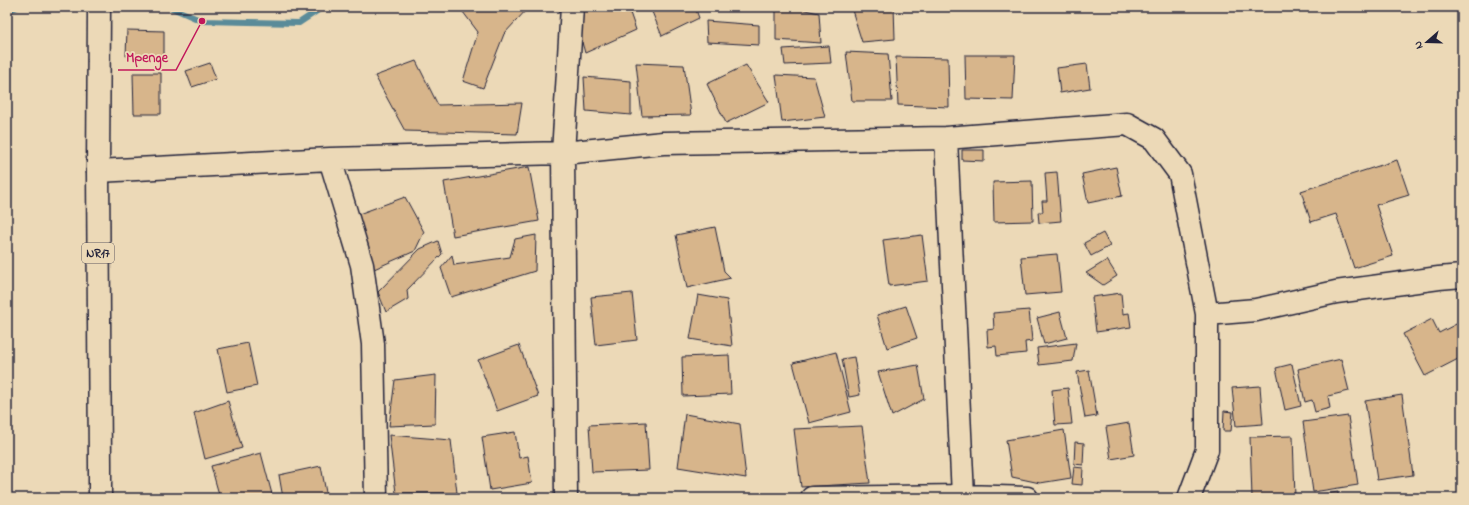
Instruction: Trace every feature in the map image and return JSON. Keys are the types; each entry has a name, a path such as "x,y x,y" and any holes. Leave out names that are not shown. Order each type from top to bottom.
{"street":[{"name":"NR17","path":"99,7 98,171 100,498"},
{"path":"566,498 563,153 572,7"},
{"path":"98,171 330,159 563,153 663,143 946,138 1127,124 1154,139 1180,174 1207,314 1207,450 1189,498"},
{"path":"946,138 963,496"},
{"path":"330,159 362,265 373,344 376,498"},
{"path":"1207,314 1256,310 1336,292 1462,276"},
{"path":"812,498 963,496 1027,498"}],"building":[{"path":"580,7 628,7 636,30 585,53 573,10"},
{"path":"650,7 695,7 699,18 662,36"},
{"path":"776,7 791,7 819,13 821,43 776,40"},
{"path":"851,7 894,7 895,39 862,42"},
{"path":"460,8 528,8 504,34 483,88 463,81 478,32"},
{"path":"706,21 759,25 759,45 707,42"},
{"path":"127,30 164,31 164,56 126,56"},
{"path":"829,46 831,63 785,65 783,49"},
{"path":"846,52 888,54 892,101 852,101"},
{"path":"965,55 1015,55 1013,100 966,99"},
{"path":"896,57 948,58 949,107 898,105"},
{"path":"416,61 438,105 522,103 517,134 405,131 375,76"},
{"path":"210,63 216,79 192,87 186,71"},
{"path":"636,63 684,65 691,115 642,116"},
{"path":"1087,64 1090,88 1060,93 1057,68"},
{"path":"746,65 769,102 726,123 707,84"},
{"path":"133,73 161,73 161,114 134,114"},
{"path":"776,75 814,77 825,117 782,122"},
{"path":"584,77 631,81 631,115 586,111"},
{"path":"962,150 984,150 984,161 962,160"},
{"path":"1397,160 1409,195 1376,205 1393,256 1354,268 1336,214 1311,222 1301,191"},
{"path":"529,167 539,221 453,236 444,182"},
{"path":"1116,167 1122,196 1088,203 1082,174"},
{"path":"1057,172 1061,221 1039,223 1038,212 1043,212 1042,201 1047,201 1045,173"},
{"path":"1032,181 1033,221 994,222 993,182"},
{"path":"405,197 424,232 415,251 374,269 356,215"},
{"path":"715,227 724,271 731,278 687,288 676,235"},
{"path":"1103,233 1110,246 1091,256 1084,243"},
{"path":"536,235 535,271 451,297 441,268 452,255 454,265 510,257 515,239"},
{"path":"922,235 928,281 889,286 883,240"},
{"path":"438,241 442,254 407,290 408,299 386,312 378,292 420,249"},
{"path":"1057,254 1061,292 1025,295 1021,257"},
{"path":"1107,260 1117,276 1103,285 1086,273"},
{"path":"632,293 637,340 596,345 591,297"},
{"path":"1121,293 1123,314 1129,313 1131,327 1096,332 1092,297"},
{"path":"698,295 727,300 732,346 690,339"},
{"path":"906,306 917,338 887,348 877,315"},
{"path":"1029,310 1032,341 1025,342 1026,353 997,356 996,346 988,347 987,330 994,329 993,313"},
{"path":"1060,312 1067,338 1044,344 1037,318"},
{"path":"1432,319 1439,333 1462,321 1462,357 1425,376 1403,334"},
{"path":"248,343 257,386 227,392 218,349"},
{"path":"1076,343 1073,361 1039,365 1037,348"},
{"path":"519,345 538,396 497,411 478,360"},
{"path":"836,352 851,412 809,423 793,363"},
{"path":"729,355 731,394 683,396 682,357"},
{"path":"854,357 860,395 849,397 842,359"},
{"path":"1341,359 1349,391 1328,396 1330,408 1315,412 1312,400 1305,402 1298,369"},
{"path":"1292,364 1301,406 1285,410 1276,368"},
{"path":"918,365 924,399 892,416 878,372"},
{"path":"1089,370 1097,416 1085,418 1077,372"},
{"path":"436,375 435,424 389,426 395,380"},
{"path":"1260,386 1263,424 1236,426 1232,388"},
{"path":"1068,388 1072,424 1055,425 1052,390"},
{"path":"1402,395 1413,475 1377,480 1365,401"},
{"path":"228,401 242,448 205,459 194,413"},
{"path":"1224,411 1233,412 1231,431 1223,431"},
{"path":"685,414 740,424 746,478 678,467"},
{"path":"1348,416 1358,485 1313,492 1303,422"},
{"path":"646,422 649,470 592,472 589,425"},
{"path":"1129,423 1134,455 1111,459 1106,427"},
{"path":"862,426 870,483 801,487 794,429"},
{"path":"1064,430 1071,478 1040,483 1012,477 1006,440"},
{"path":"515,432 519,458 528,456 532,483 490,490 482,437"},
{"path":"389,435 451,440 457,493 396,493"},
{"path":"1293,436 1295,498 1252,498 1250,437"},
{"path":"1075,442 1084,443 1083,465 1074,464"},
{"path":"261,453 273,498 220,498 211,466"},
{"path":"321,466 327,498 283,498 279,475"},
{"path":"1074,467 1083,468 1082,485 1072,484"},
{"path":"1338,492 1338,498 1300,498"}],"waterway":[{"path":"7,11 17,7"},
{"path":"170,7 202,21 299,23 323,7"}],"place":[{"name":"Mpenge","path":"202,21"}]}
